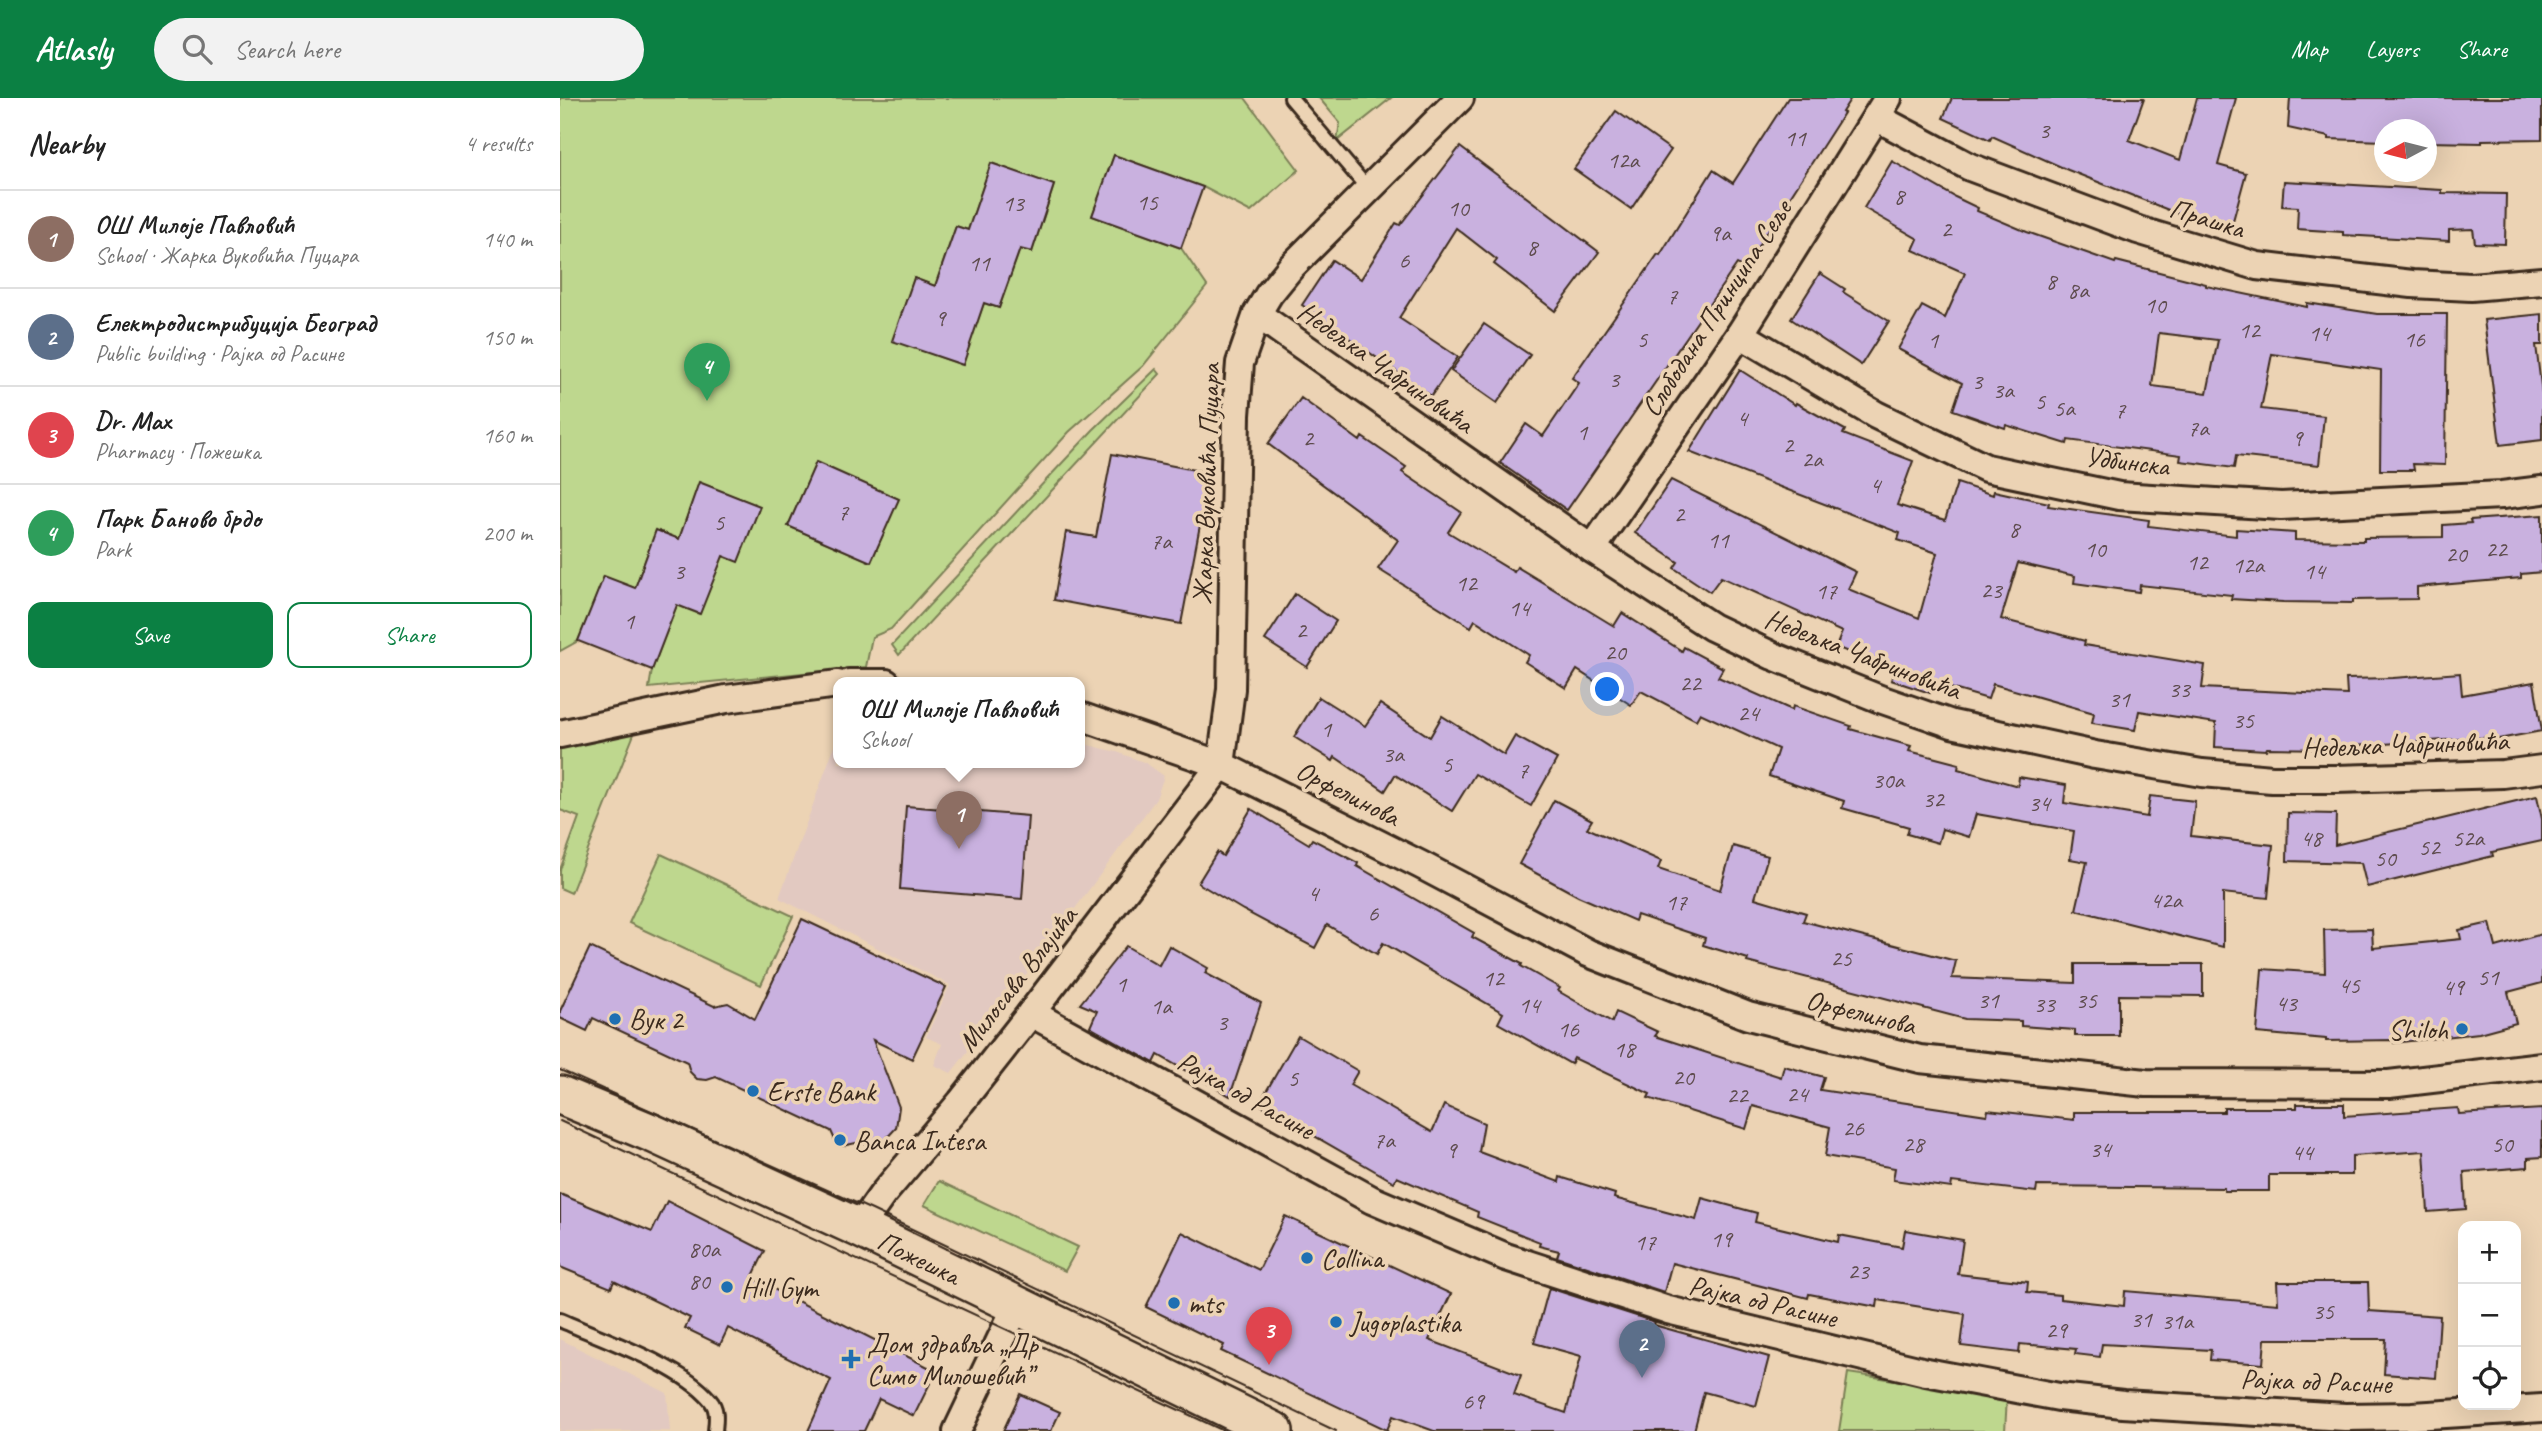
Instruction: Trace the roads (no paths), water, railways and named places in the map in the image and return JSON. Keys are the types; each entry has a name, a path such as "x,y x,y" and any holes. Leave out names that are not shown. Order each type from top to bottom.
{"main road":[{"name":"Пожешка","path":"560,1095 654,1134 859,1228 1274,1431"}],"street":[{"name":"Жарка Вуковића Пуцара","path":"1221,765 1231,689 1231,585 1240,363 1257,314 1269,294 1292,267 1460,98"},
{"name":"Прашка","path":"1882,108 1970,167 2138,230 2257,265 2412,284 2471,287 2542,281"},
{"name":"Слободана Принципа Сеље","path":"1591,549 1740,334 1882,108"},
{"name":"Недељка Чабриновића","path":"1257,314 1591,549 1724,633 1825,678 1952,724 2095,755 2202,773 2272,779 2413,778 2503,774 2542,769"},
{"name":"Удбинска","path":"1740,334 1876,415 1986,468 2119,496 2281,506 2502,495 2542,490"},
{"path":"560,734 726,699 833,685"},
{"path":"1085,718 1221,765"},
{"name":"Милосава Влајића","path":"859,1228 883,1194 961,1102 1031,1013 1221,765"},
{"name":"Орфелинова","path":"1221,765 1421,865 1588,953 1748,1016 1920,1059 2146,1083 2389,1084 2542,1066"},
{"name":"Рајка од Расине","path":"1031,1013 1372,1200 1506,1257 1668,1310 1926,1372 2059,1397 2123,1404 2345,1417 2413,1416 2542,1408"},
{"path":"957,1431 1016,1307"}],"lane":[{"path":"1291,98 1370,191"},
{"path":"560,1320 663,1365 691,1383 711,1401 717,1415 715,1431"}],"tram line":[{"path":"560,1070 872,1210 1336,1431"},
{"path":"560,1121 1224,1431"}],"place":[{"name":"Парк Баново брдо","path":"707,401"},
{"name":"ОШ Милоје Павловић","path":"959,849"},
{"name":"Вук 2","path":"615,1019"},
{"name":"Shiloh","path":"2462,1029"},
{"name":"Erste Bank","path":"753,1091"},
{"name":"Banca Intesa","path":"840,1140"},
{"name":"Collina","path":"1307,1258"},
{"name":"Hill Gym","path":"727,1287"},
{"name":"mts","path":"1174,1303"},
{"name":"Jugoplastika","path":"1336,1322"},
{"name":"Дом здравља „Др Симо Милошевић”","path":"851,1359"},
{"name":"Dr. Max","path":"1269,1365"},
{"name":"Електродистрибуција Београд","path":"1642,1378"}]}
